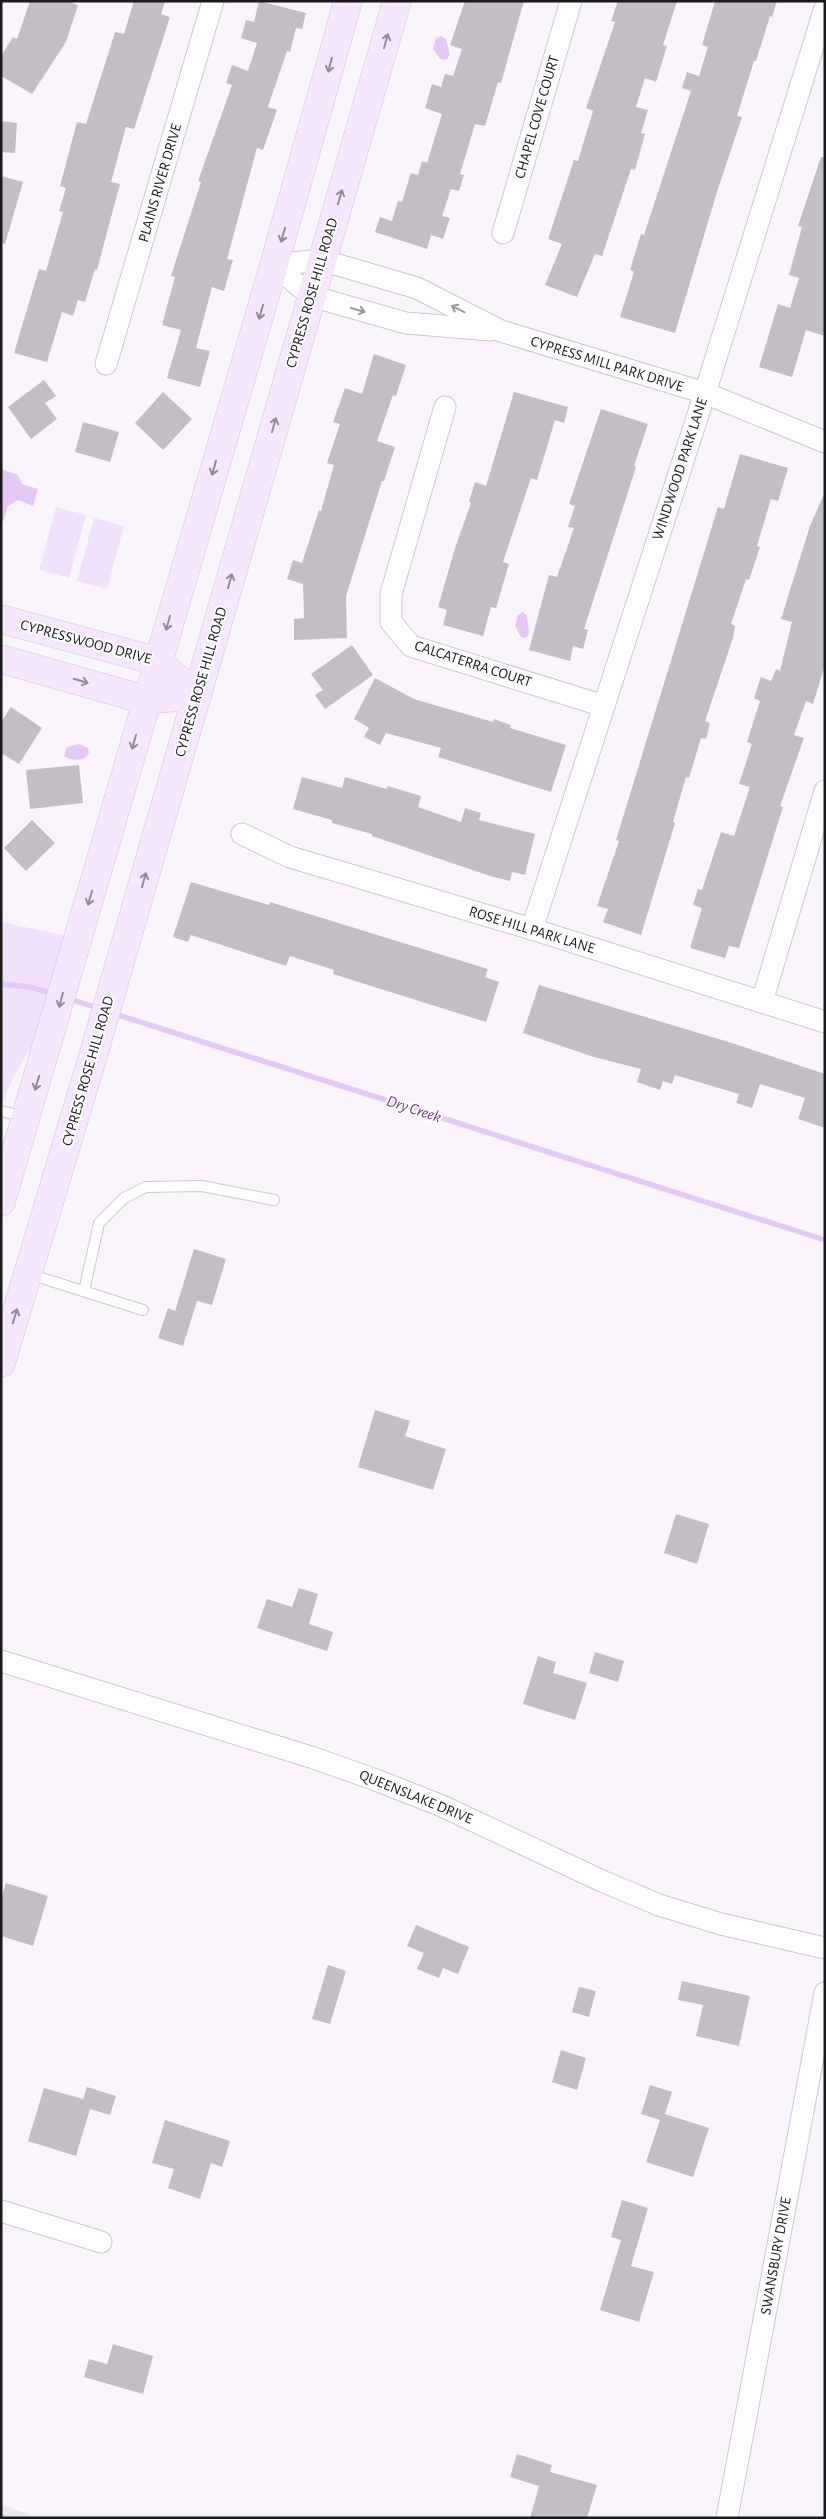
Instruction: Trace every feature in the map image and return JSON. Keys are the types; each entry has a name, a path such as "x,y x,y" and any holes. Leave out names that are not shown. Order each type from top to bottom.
{"main road":[{"path":"1,1202 14,1114 51,1036 157,661 274,265 348,1"},
{"name":"CYPRESS ROSE HILL ROAD","path":"1,1363 95,1049 397,1"},
{"name":"CYPRESSWOOD DRIVE","path":"1,619 157,661 197,695"},
{"path":"1,659 146,700 197,695"}],"street":[{"name":"PLAINS RIVER DRIVE","path":"106,364 213,1"},
{"name":"CHAPEL COVE COURT","path":"503,233 571,1"},
{"name":"WINDWOOD PARK LANE","path":"532,930 705,393 825,8"},
{"path":"274,265 321,260 417,288 501,331"},
{"path":"274,265 311,296 406,323 501,331"},
{"name":"CYPRESS MILL PARK DRIVE","path":"501,331 705,393 825,442"},
{"name":"CALCATERRA COURT","path":"445,408 391,594 391,622 411,646 604,706"},
{"path":"762,1002 825,791"},
{"name":"ROSE HILL PARK LANE","path":"242,834 290,857 532,930 825,1022"},
{"name":"QUEENSLAKE DRIVE","path":"1,1662 314,1758 376,1780 442,1806 602,1882 659,1905 721,1924 825,1948"},
{"name":"SWANSBURY DRIVE","path":"728,2518 825,1994"},
{"path":"1,2211 101,2242"}],"lane":[{"path":"84,1291 100,1223 124,1198 146,1187 202,1186 274,1200"},
{"path":"28,1273 142,1310"}],"shaded area":[{"path":"441,36 446,39 450,55 446,60 440,59 433,49 436,38"},
{"path":"1,469 18,475 22,484 38,489 33,506 18,500 8,506 1,528"},
{"path":"56,507 86,515 69,578 39,570"},
{"path":"94,518 124,526 107,589 77,581"},
{"path":"523,612 527,616 529,634 526,638 521,637 515,626 518,615"},
{"path":"79,744 88,748 89,753 87,756 77,760 64,756 67,747"},
{"path":"1,922 64,935 33,1044 14,1076 1,1105"},
{"path":"1,2505 41,2518 1,2518"}],"building":[{"path":"30,1 67,1 78,5 66,42 32,94 1,76 1,56 13,37 17,39"},
{"path":"134,1 165,1 161,14 170,17 134,129 126,127 111,182 120,184 97,270 95,269 85,302 78,300 73,316 62,312 47,362 14,353 39,269 46,271 63,212 59,211 66,188 60,186 77,122 86,124 115,32 124,34"},
{"path":"259,1 306,13 302,29 296,28 290,52 287,51 268,107 277,110 263,150 257,148 227,259 233,260 224,291 212,287 196,348 210,351 200,387 167,378 181,330 162,325 175,277 171,276 201,182 198,181 232,85 226,83 232,65 248,71 257,43 241,38 246,20 254,22"},
{"path":"465,1 524,1 501,83 498,82 485,126 475,124 460,174 464,175 459,191 451,189 442,216 450,218 443,239 431,235 427,249 375,232 380,217 392,221 398,201 402,202 411,173 418,175 422,161 427,163 442,114 425,108 432,84 441,87 445,74 453,76 462,49 450,45"},
{"path":"618,1 677,1 663,45 667,46 656,82 645,78 636,107 648,110 641,133 645,134 635,170 631,169 602,256 595,254 577,297 545,285 562,244 548,239 574,160 578,161 593,111 586,108 615,22 611,21"},
{"path":"715,1 777,1 772,17 770,16 756,61 754,61 737,116 742,117 716,195 675,333 620,317 634,272 630,270 641,234 644,235 691,91 682,88 687,72 699,76 708,47 702,45"},
{"path":"1,121 17,123 15,153 1,152"},
{"path":"821,157 825,157 825,336 806,330 792,377 759,367 778,304 790,308 799,278 789,275 802,227 798,226"},
{"path":"1,176 23,182 5,244 1,243"},
{"path":"374,354 406,365 396,396 393,395 377,441 395,447 384,481 382,481 346,596 347,638 294,640 294,619 304,618 303,584 287,579 293,560 302,563 319,510 321,511 334,465 327,463 340,424 333,422 345,388 362,394"},
{"path":"44,380 56,396 45,403 57,419 31,439 8,407"},
{"path":"163,392 192,419 163,450 135,423"},
{"path":"514,392 568,407 564,423 555,420 537,480 531,478 503,562 509,564 496,608 491,607 483,636 443,625 447,610 438,607 455,548 471,503 469,502 475,482 486,486"},
{"path":"601,409 648,424 584,629 588,630 583,649 573,646 570,661 529,650 549,575 557,577 574,528 568,527 575,506 569,504"},
{"path":"83,422 119,432 110,462 75,452"},
{"path":"740,454 788,468 778,501 771,499 757,546 760,547 749,580 746,579 731,624 735,626 733,638 705,721 710,723 706,739 701,738 689,778 686,777 673,822 675,823 641,935 603,922 608,909 597,906 619,841 616,840 718,507 724,509"},
{"path":"825,492 825,665 813,704 806,701 794,735 804,738 780,806 783,807 739,948 729,946 725,958 690,948 702,908 693,905 698,889 702,890 721,832 734,836 750,787 739,784 752,744 747,742 760,701 754,698 761,677 771,681 776,669 780,671 792,622 781,619 810,526"},
{"path":"352,645 373,675 325,709 315,695 323,690 311,674"},
{"path":"375,678 414,699 493,722 494,719 511,725 510,728 566,745 551,792 438,757 441,748 386,733 380,745 364,737 369,728 354,719"},
{"path":"11,707 42,728 19,764 1,753 1,722"},
{"path":"79,765 83,803 30,809 26,770"},
{"path":"302,777 342,788 345,777 386,789 388,786 421,796 418,807 461,822 465,808 481,813 479,820 535,834 525,875 512,872 510,881 490,876 372,836 372,834 332,823 332,820 293,809"},
{"path":"32,820 55,843 26,871 4,848"},
{"path":"191,882 269,905 270,902 488,969 485,977 499,982 486,1022 333,974 334,970 290,956 286,966 191,935 188,942 173,937"},
{"path":"539,985 732,1043 825,1074 825,1128 798,1119 805,1098 760,1084 752,1108 736,1103 739,1094 675,1075 672,1084 663,1081 660,1090 637,1082 641,1069 594,1057 523,1033"},
{"path":"194,1249 226,1259 212,1305 197,1301 183,1346 158,1338 168,1308 175,1311"},
{"path":"375,1410 410,1421 405,1436 446,1449 433,1490 358,1467"},
{"path":"676,1514 709,1524 697,1564 664,1553"},
{"path":"299,1588 318,1594 309,1624 333,1632 327,1651 257,1628 267,1599 292,1607"},
{"path":"595,1652 624,1661 618,1682 589,1673"},
{"path":"538,1656 556,1662 553,1673 587,1683 575,1720 523,1704"},
{"path":"6,1883 48,1896 33,1946 1,1936 1,1899"},
{"path":"416,1925 469,1947 458,1974 443,1968 439,1978 417,1969 424,1953 407,1946"},
{"path":"328,1965 346,1971 330,2024 312,2019"},
{"path":"682,1981 750,1996 739,2046 696,2036 703,2005 678,2000"},
{"path":"579,1987 596,1991 589,2017 572,2012"},
{"path":"561,2050 586,2058 577,2090 552,2082"},
{"path":"650,2085 672,2092 665,2114 709,2128 693,2177 646,2162 660,2120 641,2114"},
{"path":"87,2087 116,2096 110,2115 90,2109 76,2156 28,2141 44,2088 83,2099"},
{"path":"165,2120 230,2141 222,2167 211,2163 200,2199 168,2188 174,2169 152,2163"},
{"path":"622,2200 648,2208 631,2266 654,2272 639,2322 600,2310 621,2240 611,2237"},
{"path":"113,2344 153,2356 143,2394 84,2377 89,2359 107,2364"},
{"path":"517,2454 552,2465 550,2472 597,2485 587,2518 530,2518 539,2486 510,2477"}],"waterway":[{"name":"Dry Creek","path":"1,984 30,987 53,994"},
{"name":"Dry Creek","path":"66,998 98,1008"},
{"name":"Dry Creek","path":"112,1013 825,1240"}]}
